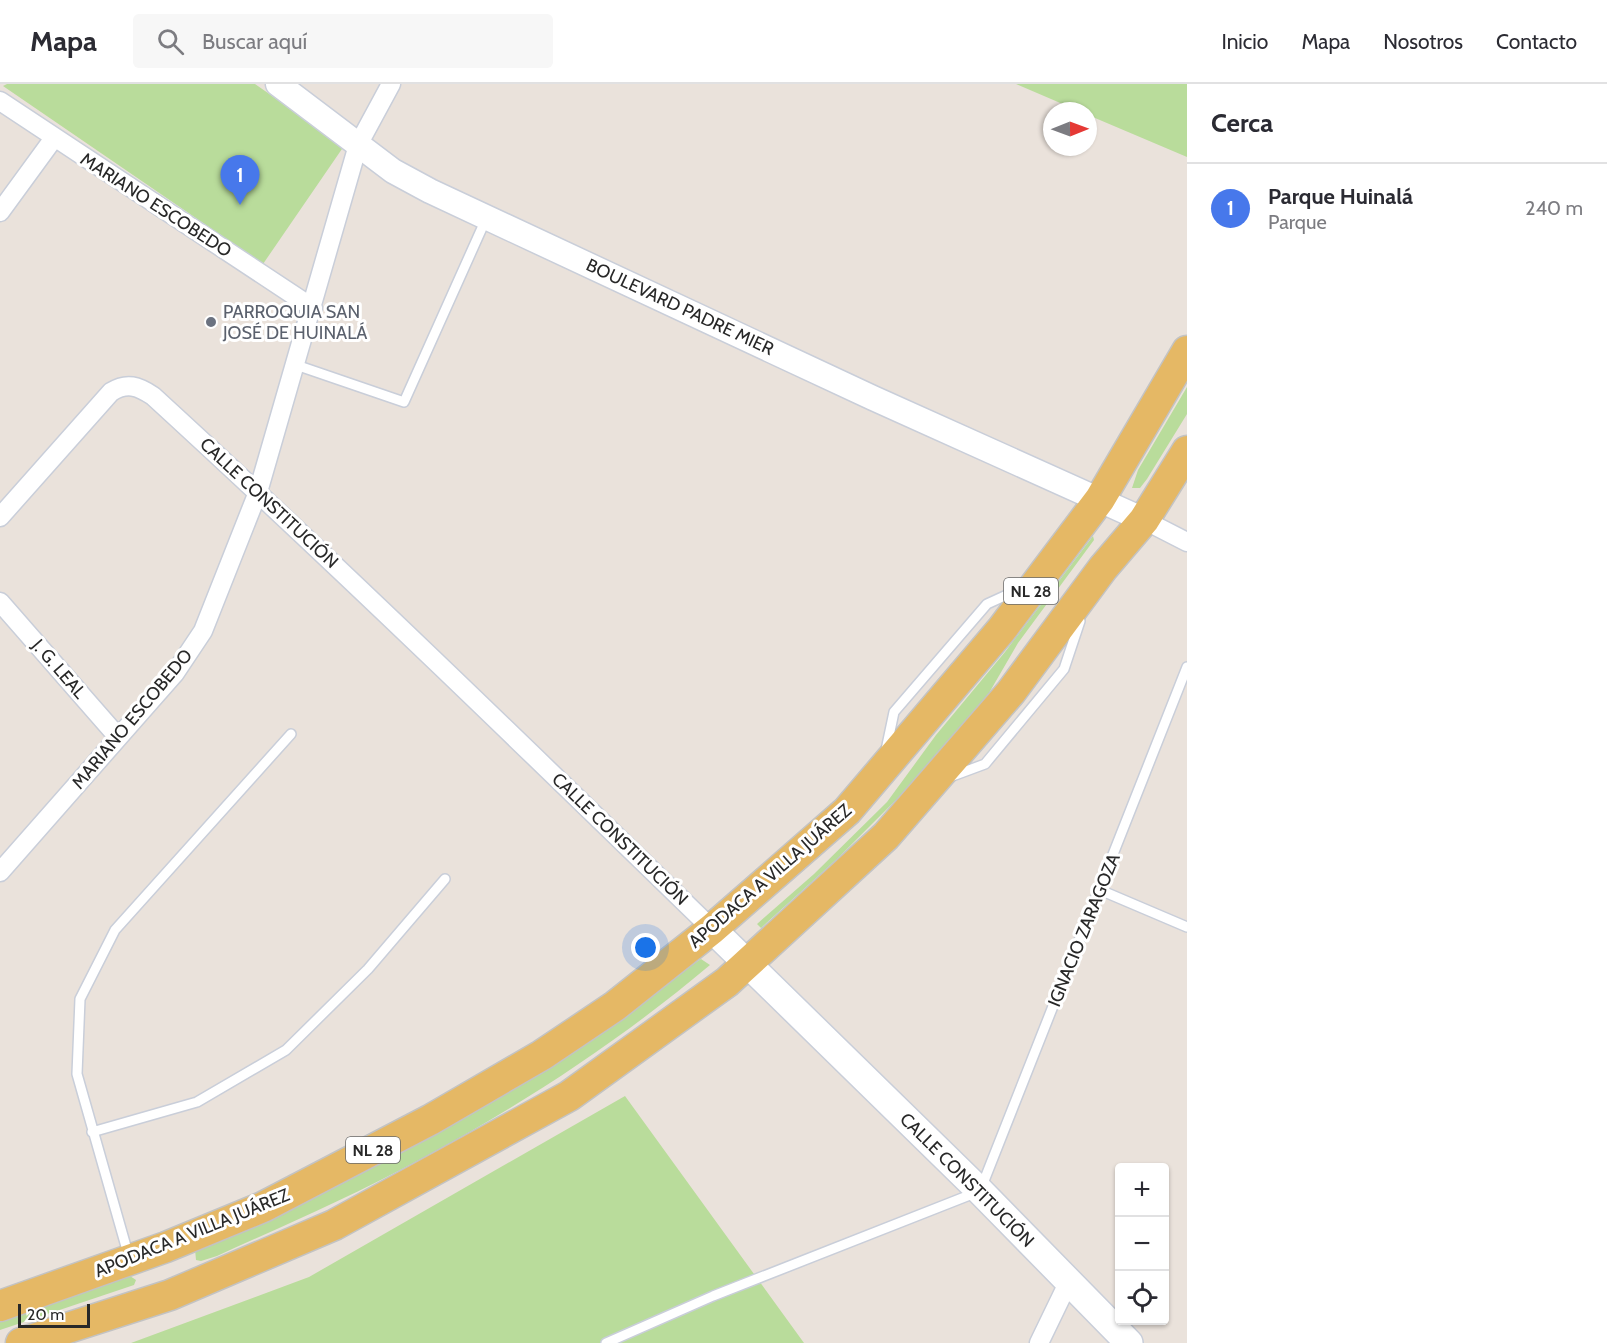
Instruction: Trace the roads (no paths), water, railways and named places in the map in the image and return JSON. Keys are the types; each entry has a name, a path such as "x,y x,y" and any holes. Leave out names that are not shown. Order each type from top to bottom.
{"main road":[{"name":"APODACA A VILLA JUÁREZ","path":"0,1306 130,1260 263,1208 430,1120 542,1054 615,1006 712,929 847,811 1002,629 1100,499 1187,351"},
{"name":"NL 28","path":"21,1343 170,1295 334,1225 569,1096 718,989 886,836 1011,692 1103,568 1144,520 1187,451"},
{"name":"CALLE CONSTITUCIÓN","path":"712,929 980,1191 1129,1343"}],"street":[{"name":"BOULEVARD PADRE MIER","path":"278,84 393,171 873,398 1144,520"},
{"name":"MARIANO ESCOBEDO","path":"0,872 175,673 202,631 258,492 313,308 358,145 391,84"},
{"name":"MARIANO ESCOBEDO","path":"0,101 313,308"},
{"path":"0,212 54,138"},
{"name":"CALLE CONSTITUCIÓN","path":"0,517 111,392 120,386 132,385 153,396 258,492 508,729 712,929"},
{"path":"1144,520 1187,542"},
{"name":"J. G. LEAL","path":"0,602 118,737"},
{"path":"1039,1343 1068,1283"}],"lane":[{"path":"296,365 404,402 487,217"},
{"name":"IGNACIO ZARAGOZA","path":"980,1191 1187,668"},
{"path":"130,1260 77,1074 80,999 115,930 291,734"},
{"path":"92,1132 197,1102 286,1050 368,969 445,879"},
{"path":"1100,890 1187,927"},
{"path":"606,1343 713,1296 980,1191"}],"place":[{"name":"Parque Huinalá","path":"240,205"},
{"name":"PARROQUIA SAN JOSÉ DE HUINALÁ","path":"211,322"}]}
